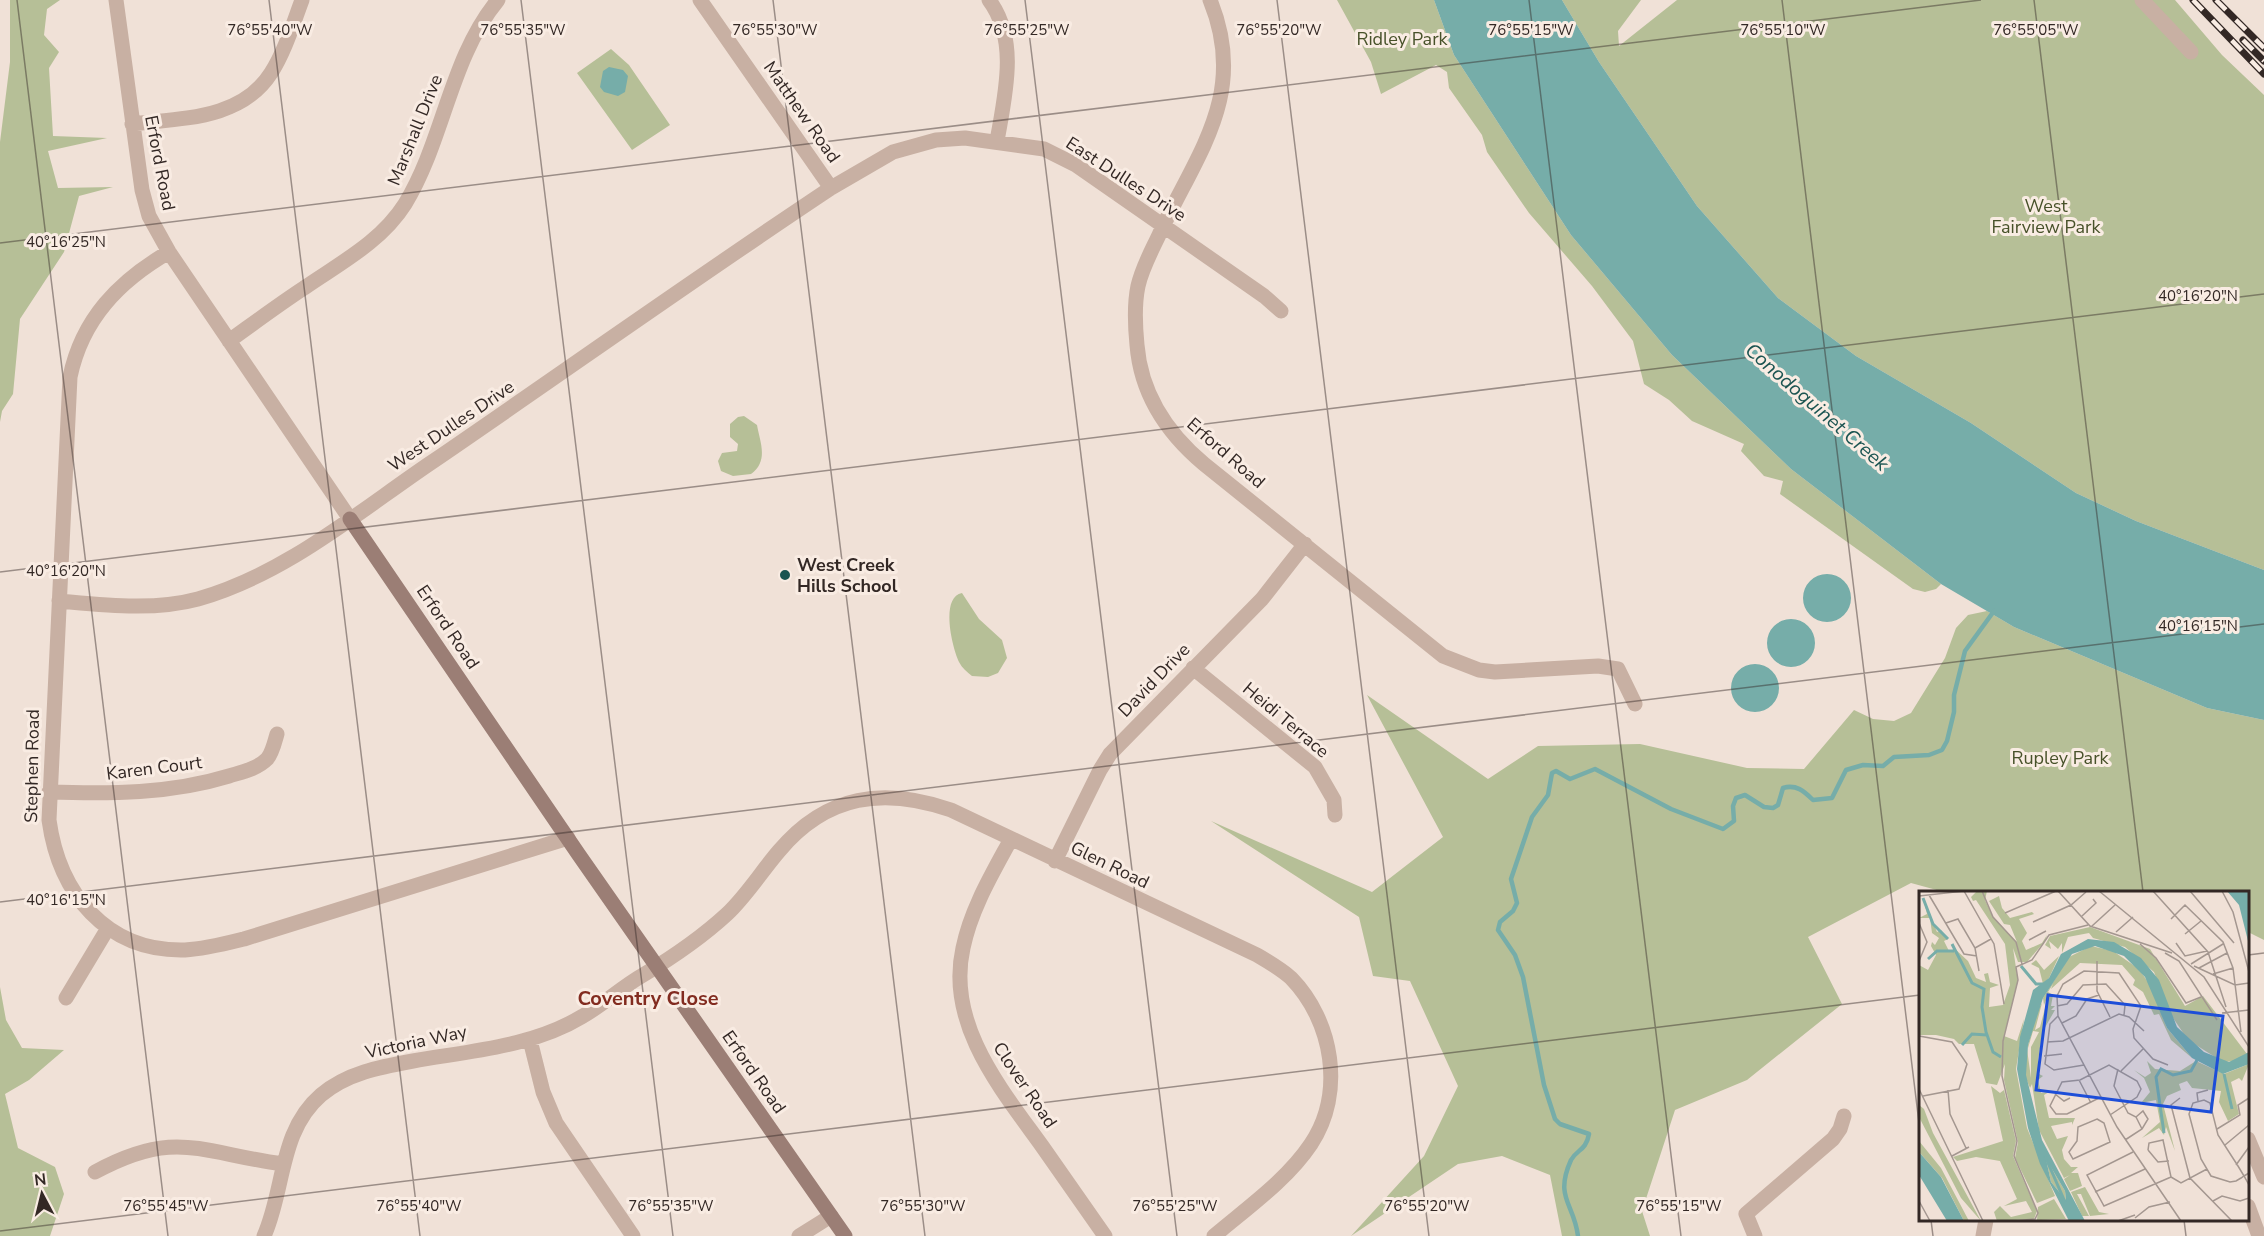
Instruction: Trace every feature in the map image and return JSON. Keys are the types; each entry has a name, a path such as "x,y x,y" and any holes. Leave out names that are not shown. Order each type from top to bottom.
{"street":[{"name":"Erford Road","path":"116,0 142,190 149,216 169,252 568,838 845,1236"},
{"path":"132,124 215,112 239,104 252,95 271,72 302,0"},
{"name":"Marshall Drive","path":"229,340 367,245 392,222 422,170 476,31 498,0"},
{"name":"Matthew Road","path":"700,0 831,188"},
{"path":"989,0 1003,25 1008,52 997,141"},
{"name":"Erford Road","path":"1210,0 1223,55 1220,103 1204,148 1163,226 1139,285 1136,304 1137,354 1150,397 1163,421 1188,451 1443,656 1459,664 1495,672 1598,666 1618,669 1635,704"},
{"path":"2142,0 2191,52"},
{"name":"East Dulles Drive","path":"831,188 883,158 915,145 965,138 1044,149 1064,159 1163,226 1264,296 1281,311"},
{"name":"West Dulles Drive","path":"59,601 138,606 198,599 267,573 350,519 831,188"},
{"name":"Stephen Road","path":"169,252 135,274 110,295 98,310 73,362 66,423 49,820 58,864 82,905 108,928 139,944 182,950 202,949 244,939 568,838"},
{"name":"David Drive","path":"1055,861 1110,754 1262,599 1305,544"},
{"name":"Heidi Terrace","path":"1192,668 1315,767 1334,800 1335,814"},
{"name":"Karen Court","path":"49,792 104,794 155,791 221,778 252,769 268,759 277,734"},
{"name":"Glen Road","path":"658,967 727,914 794,835 831,810 854,801 895,796 921,800 951,810 1276,966 1299,987 1323,1028 1330,1056 1331,1078 1326,1112 1318,1132 1292,1167 1214,1236"},
{"name":"Clover Road","path":"1011,839 977,904 963,949 960,968 964,1008 981,1058 1105,1236"},
{"path":"66,998 108,928"},
{"name":"Victoria Way","path":"264,1236 276,1205 283,1164 291,1138 303,1117 321,1095 349,1077 385,1066 530,1040 550,1034 583,1016 658,967"},
{"path":"530,1040 543,1092 556,1123 633,1236"},
{"path":"1755,1236 1746,1214 1833,1139 1840,1129 1844,1116"},
{"path":"2249,1143 2264,1177"},
{"path":"95,1172 134,1152 172,1145 195,1146 283,1164"},
{"path":"2249,1211 2259,1236"},
{"path":"799,1236 831,1216"},
{"path":"1983,1236 1986,1221"}],"green space":[{"path":"10,0 60,0 47,9 44,35 59,52 49,68 53,136 107,138 48,151 58,188 113,187 79,196 64,252 20,319 13,394 2,411 0,422 0,142 10,62"},
{"name":"Ridley Park","path":"1337,0 1434,0 1454,55 1571,235 1672,355 1791,469 1941,584 1936,589 1925,592 1913,589 1780,494 1783,481 1764,476 1741,451 1744,444 1692,421 1669,400 1644,384 1633,341 1592,286 1529,213 1487,152 1482,135 1449,88 1447,72 1436,65 1381,94 1371,62"},
{"name":"West Fairview Park","path":"1562,0 1641,0 1618,31 1619,46 1677,0 2175,0 2222,55 2264,95 2264,570 2136,521 2076,493 1971,423 1856,356 1778,298 1697,206 1599,62"},
{"path":"611,49 629,65 670,125 632,150 577,73"},
{"path":"744,416 757,425 762,457 757,469 751,474 733,476 721,471 718,461 722,453 737,451 738,444 730,437 730,424 738,417"},
{"path":"962,593 979,619 1002,640 1007,658 998,673 988,677 972,676 962,666 956,655 951,635 950,613 951,603 955,596"},
{"name":"Rupley Park","path":"1987,611 2014,627 2207,708 2264,720 2264,940 2249,932 2249,891 1940,891 1911,883 1808,937 1842,1004 1747,1080 1675,1110 1642,1211 1650,1236 1562,1236 1550,1175 1502,1156 1458,1164 1351,1236 1424,1156 1458,1086 1410,981 1373,976 1359,917 1211,821 1372,892 1443,837 1367,695 1488,779 1538,746 1640,744 1747,768 1804,769 1854,710 1873,719 1894,721 1911,713 1945,658 1956,628 1968,615"},
{"path":"0,987 6,1020 22,1048 64,1050 29,1080 5,1094 18,1148 55,1167 64,1194 50,1236 0,1236"}],"water":[{"name":"Conodoguinet Creek","path":"1434,0 1562,0 1599,62 1697,206 1778,298 1856,356 1971,423 2076,493 2136,521 2264,570 2264,720 2207,708 2014,627 1941,584 1791,469 1672,355 1571,235 1454,55"},
{"path":"609,67 623,70 628,76 625,92 618,96 604,92 600,87 603,71"},
{"path":"1827,574 1844,581 1851,598 1844,615 1827,622 1810,615 1803,598 1810,581"},
{"path":"1786,619 1796,619 1808,626 1815,638 1815,648 1808,660 1796,667 1786,667 1771,656 1767,648 1767,638 1778,623"},
{"path":"1755,664 1772,671 1779,688 1772,705 1755,712 1738,705 1731,688 1738,671"}],"waterway":[{"path":"1578,1236 1564,1183 1573,1156 1584,1147 1589,1134 1560,1124 1555,1119 1544,1085 1523,977 1515,955 1498,930 1500,922 1513,911 1517,903 1511,879 1532,817 1548,795 1552,773 1556,771 1570,779 1595,769 1671,809 1723,829 1734,821 1733,806 1736,798 1745,795 1764,807 1773,808 1778,805 1783,788 1788,787 1800,789 1813,800 1832,798 1846,770 1863,765 1883,766 1894,757 1929,755 1942,750 1947,741 1954,712 1954,695 1965,651 1994,611"}],"railway":[{"path":"2193,0 2264,74"},
{"path":"2216,0 2264,48"},
{"path":"2243,40 2264,61"}],"place":[{"name":"West Creek Hills School","path":"785,575"}],"district":[{"name":"Coventry Close","path":"648,998"}]}
